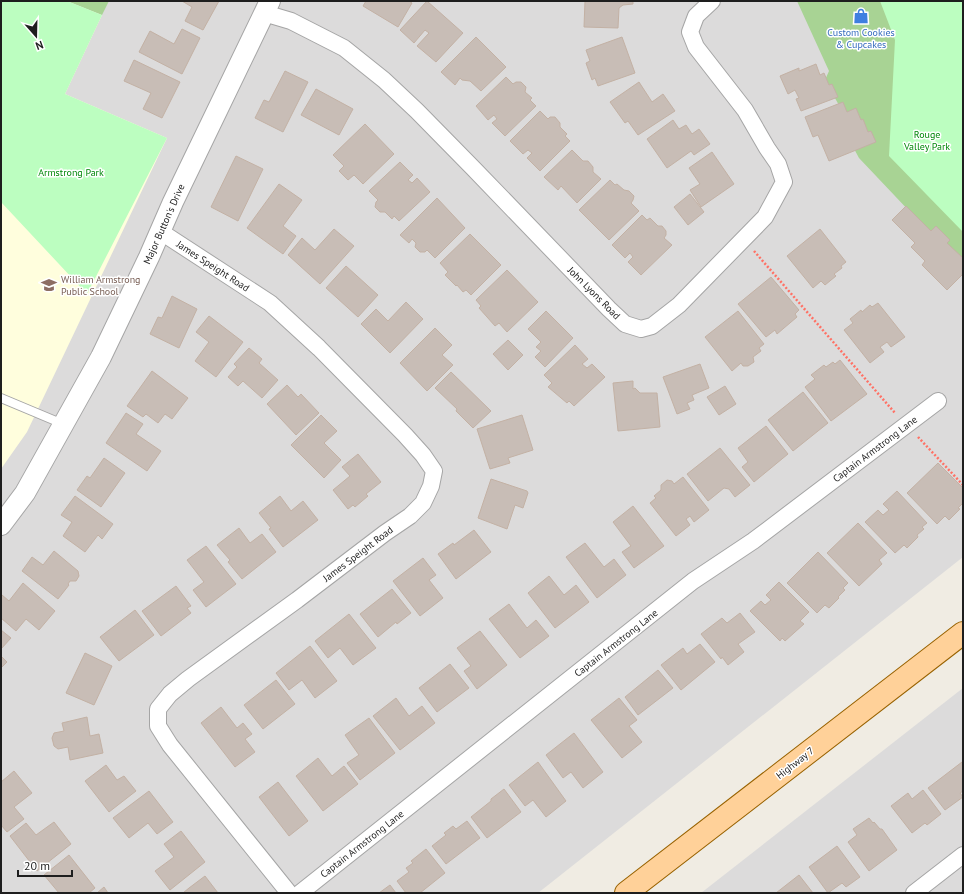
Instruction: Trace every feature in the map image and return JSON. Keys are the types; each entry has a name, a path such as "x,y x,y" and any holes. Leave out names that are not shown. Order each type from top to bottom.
{"main road":[{"name":"Highway 7","path":"626,893 963,633"}],"street":[{"name":"John Lyons Road","path":"267,7 344,48 384,80 417,111 534,230 609,309 625,324 641,330 652,326 679,306 765,217 784,182 778,164 745,110 696,47 690,32 696,16 712,1"},
{"name":"Major Button's Drive","path":"1,525 25,493 101,357 161,232 173,202 267,7"},
{"name":"James Speight Road","path":"161,232 270,303 319,348 405,435 423,455 434,471 431,486 422,503 410,516 188,679 170,694 158,709 158,726 170,745 289,893"},
{"name":"Captain Armstrong Lane","path":"300,893 693,581 753,541 938,401"},
{"path":"914,893 963,855"}],"lane":[{"path":"1,398 64,425"}],"path":[{"path":"743,239 906,425 963,485"}],"shaded area":[{"path":"1,1 880,1 963,232 963,557 538,893 1,893"},
{"name":"Armstrong Park","path":"1,1 67,1 102,15 65,94 167,138 27,432 1,469"},
{"path":"963,688 963,893 701,893"}],"green space":[{"name":"Armstrong Park","path":"1,1 67,1 102,15 65,94 167,138 87,294 1,202"},
{"path":"67,1 109,1 102,15"},
{"path":"797,1 963,1 963,277 948,252 859,158 852,145 846,118 825,80 829,71"},
{"name":"Rouge Valley Park","path":"880,1 963,1 963,232 889,156 895,40"}],"building":[{"path":"182,1 219,1 203,30 185,21 192,7"},
{"path":"366,1 409,1 412,3 398,27 363,6"},
{"path":"427,1 463,33 436,62 417,46 429,33 425,30 414,43 400,30"},
{"path":"585,1 633,1 633,4 623,5 619,8 618,28 584,27"},
{"path":"182,29 200,38 182,74 139,52 150,31 174,44"},
{"path":"476,37 506,67 481,91 470,81 462,80 460,78 455,85 441,72"},
{"path":"622,37 635,73 598,86 595,78 592,80 586,63 590,61 586,50"},
{"path":"134,60 180,82 162,118 143,109 151,93 124,81"},
{"path":"816,64 820,75 824,73 829,85 832,84 838,97 801,111 796,99 799,98 795,90 788,94 780,76 799,68 799,71"},
{"path":"285,71 308,82 283,132 255,118 264,100 269,102"},
{"path":"506,77 513,84 516,82 521,82 526,87 525,92 532,98 530,100 536,106 505,136 492,123 497,119 494,115 488,120 476,106"},
{"path":"639,82 652,102 663,94 675,111 638,135 628,121 625,123 610,102"},
{"path":"316,89 353,109 339,135 301,115"},
{"path":"843,102 847,112 856,108 861,120 863,119 868,132 871,131 876,142 829,161 818,135 813,137 805,117"},
{"path":"540,111 548,119 550,117 555,117 560,123 560,127 567,134 565,136 570,141 540,171 527,158 532,153 528,150 523,154 510,141"},
{"path":"673,120 679,129 686,125 692,134 699,129 710,144 694,155 691,151 667,168 647,139"},
{"path":"365,124 394,154 363,184 354,175 348,180 339,171 344,166 333,155"},
{"path":"572,150 583,161 588,161 593,167 593,172 601,179 577,203 561,186 558,190 544,177"},
{"path":"712,152 734,184 701,207 690,190 700,184 689,168"},
{"path":"236,156 263,169 238,221 211,207"},
{"path":"400,162 413,175 408,180 412,183 417,178 430,192 399,221 394,216 392,219 385,212 380,212 375,207 378,200 369,191"},
{"path":"610,180 615,185 617,184 624,190 629,191 634,196 631,203 639,211 609,240 579,210"},
{"path":"279,184 302,200 283,226 296,236 283,254 247,228"},
{"path":"690,194 704,212 688,225 674,207"},
{"path":"437,198 465,228 435,258 427,250 425,252 420,252 415,247 416,243 412,239 409,243 400,235"},
{"path":"906,206 931,231 936,226 950,240 947,243 963,258 963,274 947,290 922,265 925,261 911,247 915,243 892,220"},
{"path":"642,215 647,220 650,218 658,226 662,226 666,231 664,238 672,245 641,275 628,262 633,257 630,253 625,258 612,245"},
{"path":"334,229 354,246 320,284 288,255 302,238 315,250"},
{"path":"820,229 846,262 841,266 842,268 834,274 836,276 825,285 821,281 813,288 787,256"},
{"path":"470,234 501,265 471,295 466,290 463,292 445,275 448,272 440,263"},
{"path":"346,266 378,295 358,317 326,288"},
{"path":"507,270 538,302 507,332 499,323 495,326 479,308 481,306 476,300"},
{"path":"771,277 799,310 795,314 797,317 777,334 775,330 766,337 738,304"},
{"path":"172,296 197,309 179,348 150,334 158,317 162,318"},
{"path":"406,302 423,319 390,353 361,324 376,309 388,321"},
{"path":"878,303 905,337 891,347 887,342 880,347 884,352 870,363 844,330 853,323 850,319 861,310 862,312 870,305 872,307"},
{"path":"546,311 573,338 545,367 535,357 541,351 536,347 541,342 528,329"},
{"path":"738,311 764,344 759,348 761,351 753,357 754,362 748,366 743,366 741,363 732,371 705,337"},
{"path":"209,316 243,342 216,377 195,361 209,342 196,332"},
{"path":"435,328 452,345 442,355 453,365 427,391 400,363"},
{"path":"508,340 523,355 508,370 493,354"},
{"path":"575,345 588,359 582,364 587,368 592,364 605,377 574,406 569,401 567,403 548,387 552,383 544,375"},
{"path":"249,348 262,359 259,363 278,380 262,398 243,381 238,386 228,377 237,367 234,364"},
{"path":"840,360 867,394 831,421 805,387 815,379 811,375 824,365 826,367 833,362 835,364"},
{"path":"700,364 709,388 692,395 694,400 687,403 690,409 677,414 663,377"},
{"path":"152,371 188,398 172,419 165,414 158,423 146,414 143,417 127,406"},
{"path":"451,372 491,411 473,428 456,411 457,409 435,388"},
{"path":"633,381 633,389 635,388 640,393 657,393 660,427 618,431 613,383"},
{"path":"287,385 298,397 301,394 319,413 296,435 267,404"},
{"path":"725,386 736,404 719,415 707,397"},
{"path":"803,392 828,423 793,451 768,420"},
{"path":"126,413 143,424 136,434 161,451 147,471 106,443"},
{"path":"321,415 337,431 324,443 341,460 324,478 291,445"},
{"path":"522,415 533,450 508,458 510,463 490,469 477,429"},
{"path":"766,426 788,454 754,482 742,467 748,462 738,448"},
{"path":"720,448 750,485 735,497 729,489 724,488 708,501 687,474"},
{"path":"358,454 381,482 366,494 368,496 355,507 353,505 348,509 333,490 350,476 342,467"},
{"path":"104,458 125,473 101,507 77,490 87,476 90,478"},
{"path":"938,463 963,488 963,503 958,508 960,509 949,520 945,516 937,524 907,493"},
{"path":"683,477 709,510 694,522 690,516 686,519 690,525 676,536 650,503 656,498 654,496 661,490 661,485 667,480 672,481 674,484"},
{"path":"491,479 527,491 528,493 523,508 515,505 507,529 478,518"},
{"path":"897,491 927,523 922,527 924,529 917,535 918,537 907,548 904,545 895,553 865,522 878,510 883,515 889,510 883,504"},
{"path":"75,496 113,524 102,539 98,535 85,552 63,536 72,522 61,515"},
{"path":"280,496 291,511 303,501 318,520 283,547 259,513"},
{"path":"633,506 664,546 634,568 622,552 631,546 613,522"},
{"path":"858,523 887,553 879,560 882,564 859,586 827,553"},
{"path":"239,528 250,543 262,534 276,552 242,579 228,562 230,560 217,545"},
{"path":"474,530 491,552 456,579 438,554 453,543 454,545"},
{"path":"585,543 604,567 614,559 626,575 597,598 566,557"},
{"path":"206,546 236,584 206,607 193,590 204,582 187,560"},
{"path":"54,551 78,571 79,576 76,581 70,581 68,584 69,585 58,599 22,571 32,557 43,565"},
{"path":"818,552 848,583 843,588 845,590 838,597 839,598 829,608 825,605 817,613 787,583"},
{"path":"423,558 436,575 429,580 443,598 420,616 393,581"},
{"path":"549,576 564,595 576,585 589,602 555,628 528,593"},
{"path":"779,582 809,612 800,621 804,624 785,641 782,638 780,641 750,611 761,601 765,605 771,600 766,595"},
{"path":"23,583 55,611 39,630 26,619 16,631 1,618 2,595 9,601"},
{"path":"176,586 191,606 187,608 191,613 161,636 142,611"},
{"path":"392,589 411,613 397,624 396,622 378,637 360,614"},
{"path":"509,604 527,628 536,620 549,636 520,658 489,619"},
{"path":"135,610 154,635 119,661 100,637"},
{"path":"740,613 755,632 738,644 744,652 728,665 722,657 721,659 701,634 722,618 727,623"},
{"path":"349,614 376,648 353,665 340,648 328,658 315,641"},
{"path":"1,630 11,638 1,649"},
{"path":"480,631 507,665 477,689 464,671 471,666 457,648"},
{"path":"700,644 715,662 681,690 661,665 683,648 687,654"},
{"path":"310,646 337,681 315,698 302,680 289,690 276,673"},
{"path":"85,653 112,666 94,705 66,693"},
{"path":"1,656 7,662 1,668"},
{"path":"450,664 469,688 437,712 419,688"},
{"path":"658,670 673,688 638,715 625,697"},
{"path":"276,680 295,704 263,729 244,705"},
{"path":"396,698 409,716 422,706 435,723 400,750 373,716"},
{"path":"619,698 637,720 629,726 642,742 622,758 591,720"},
{"path":"221,707 237,728 243,723 252,734 245,739 255,752 235,767 201,723"},
{"path":"87,717 90,736 99,734 103,753 70,760 68,747 58,749 54,746 52,738 54,733 64,731 62,723"},
{"path":"369,718 395,753 360,780 347,763 359,755 345,735"},
{"path":"574,733 603,772 583,788 571,772 563,778 546,755"},
{"path":"318,758 332,776 344,766 358,784 323,811 296,776"},
{"path":"538,762 566,801 546,817 533,800 525,806 509,785"},
{"path":"962,762 963,791 960,793 963,797 945,810 928,788"},
{"path":"106,765 117,780 124,776 136,791 109,812 85,781"},
{"path":"14,771 32,793 14,807 24,819 7,832 1,825 1,782"},
{"path":"278,782 308,821 289,836 259,797"},
{"path":"504,789 521,812 487,838 471,817"},
{"path":"923,790 941,814 927,825 925,823 912,833 891,806 908,793 912,799"},
{"path":"149,791 173,822 157,834 148,823 129,838 113,818"},
{"path":"869,818 880,829 882,829 897,850 869,871 848,842 857,835 853,829"},
{"path":"467,821 480,838 446,864 432,846 446,835 444,833 453,826 456,829"},
{"path":"54,822 71,844 37,871 10,836 26,823 36,835"},
{"path":"181,831 205,862 170,890 155,871 174,857 164,844"},
{"path":"837,846 860,877 846,887 842,883 828,893 809,867"},
{"path":"426,849 445,873 420,893 406,893 397,881 409,872 406,868 413,863 411,861"},
{"path":"69,855 95,888 89,893 59,893 44,875"},
{"path":"799,875 813,893 776,893"},
{"path":"205,876 218,893 183,893 189,888"},
{"path":"390,885 396,893 379,893"},
{"path":"104,887 108,893 97,893"}],"place":[{"name":"Custom Cookies & Cupcakes","path":"861,16"},
{"name":"William Armstrong Public School","path":"49,285"}]}
